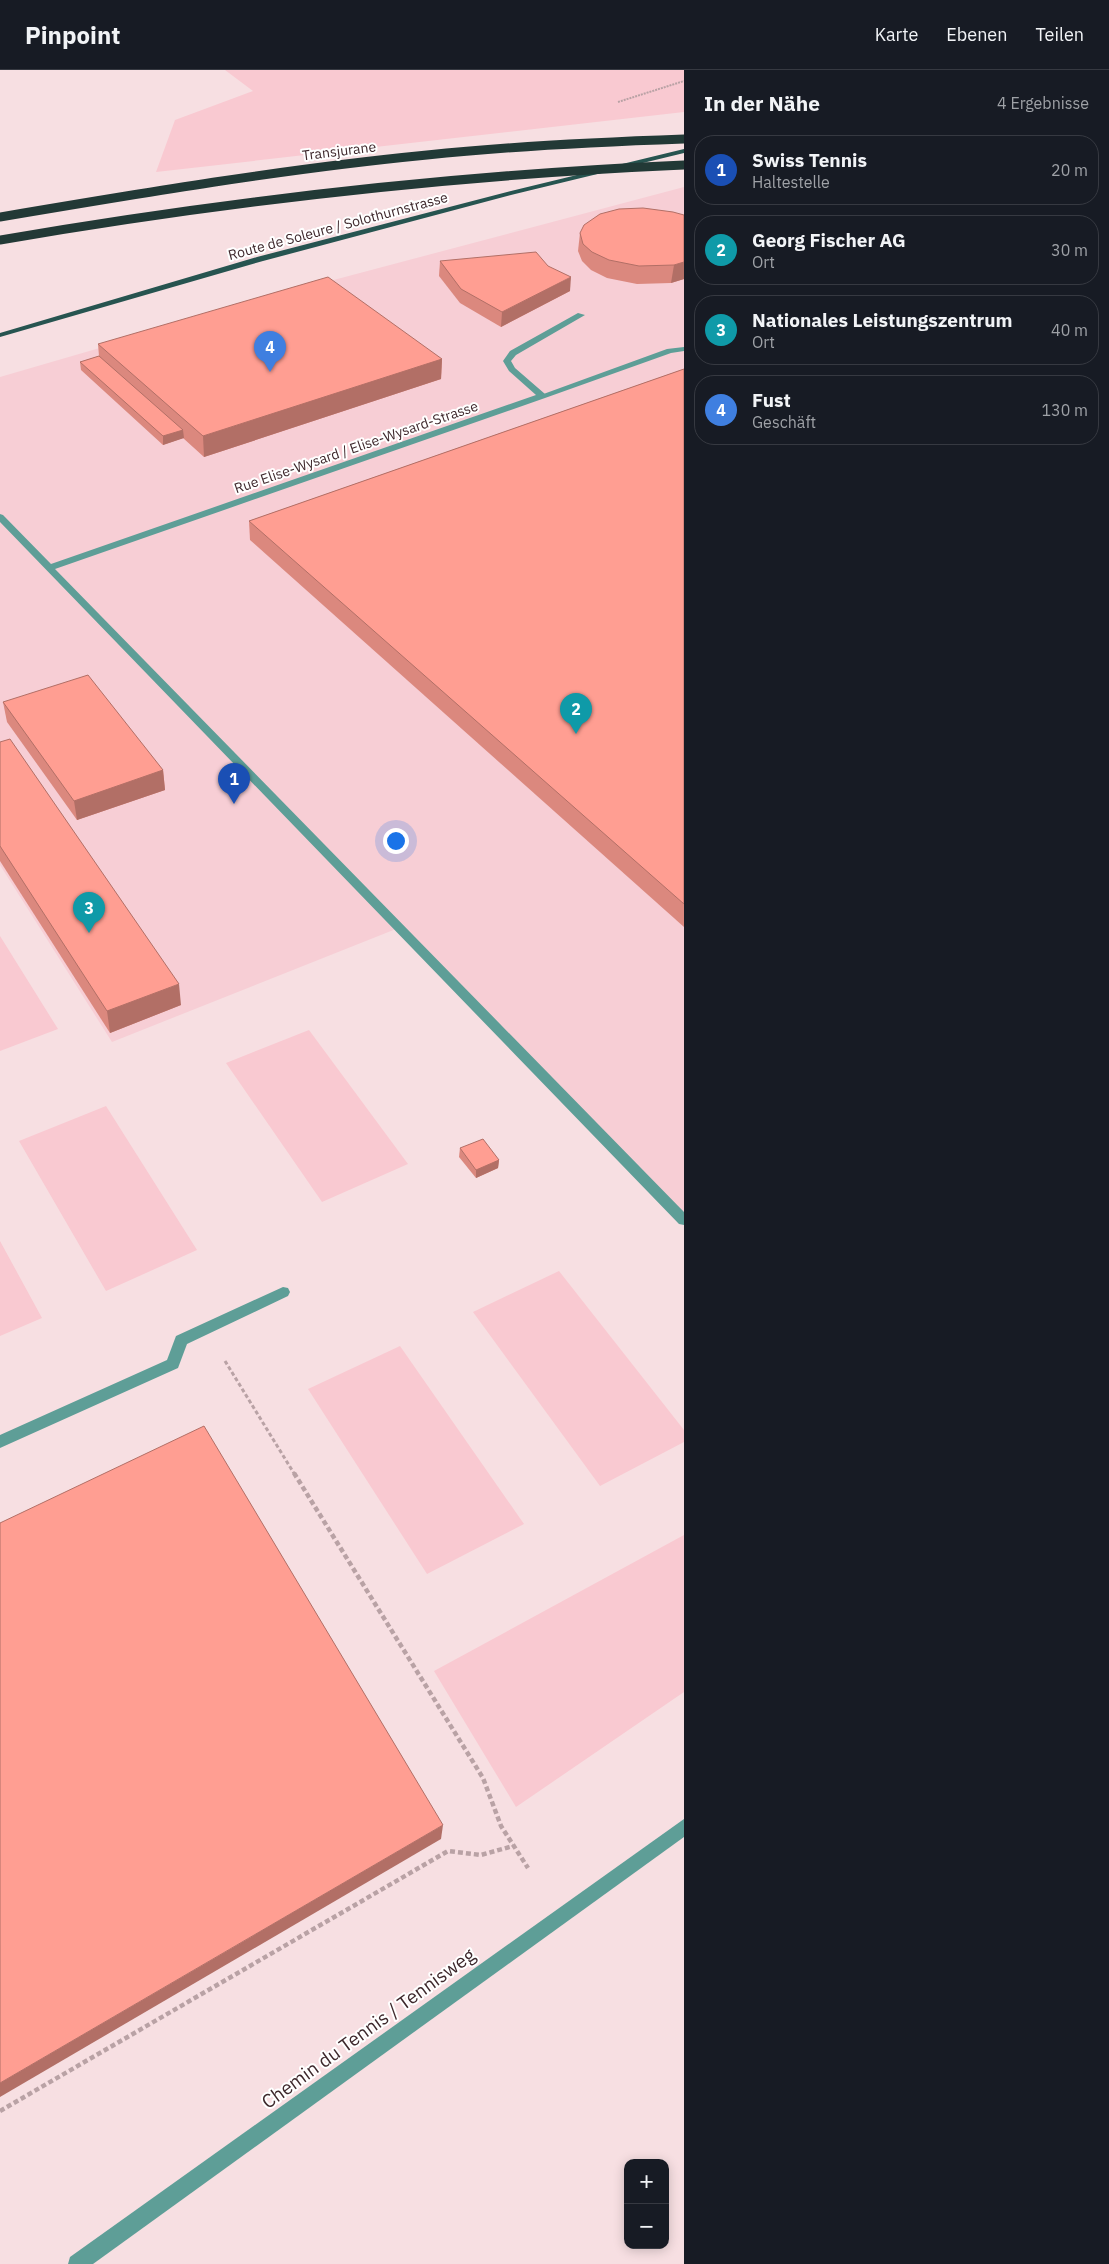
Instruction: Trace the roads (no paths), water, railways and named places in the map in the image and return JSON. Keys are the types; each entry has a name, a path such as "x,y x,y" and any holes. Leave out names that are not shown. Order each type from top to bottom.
{"highway":[{"name":"Transjurane","path":"0,217 251,176 404,158 568,144 684,139"},
{"path":"0,240 174,211 359,187 517,173 684,165"}],"main road":[{"name":"Route de Soleure / Solothurnstrasse","path":"0,335 269,257 513,192 684,151"}],"street":[{"path":"542,396 512,369 507,361 513,353 581,314"},
{"name":"Rue Elise-Wysard / Elise-Wysard-Strasse","path":"48,568 670,351 684,349"},
{"path":"0,517 684,1220"},
{"path":"0,1442 173,1364 181,1340 283,1292"},
{"name":"Chemin du Tennis / Tennisweg","path":"77,2264 684,1827"}],"place":[{"name":"Fust","path":"270,372"},
{"name":"Georg Fischer AG","path":"576,734"},
{"name":"Swiss Tennis","path":"234,804"},
{"name":"Nationales Leistungszentrum","path":"89,933"}]}
